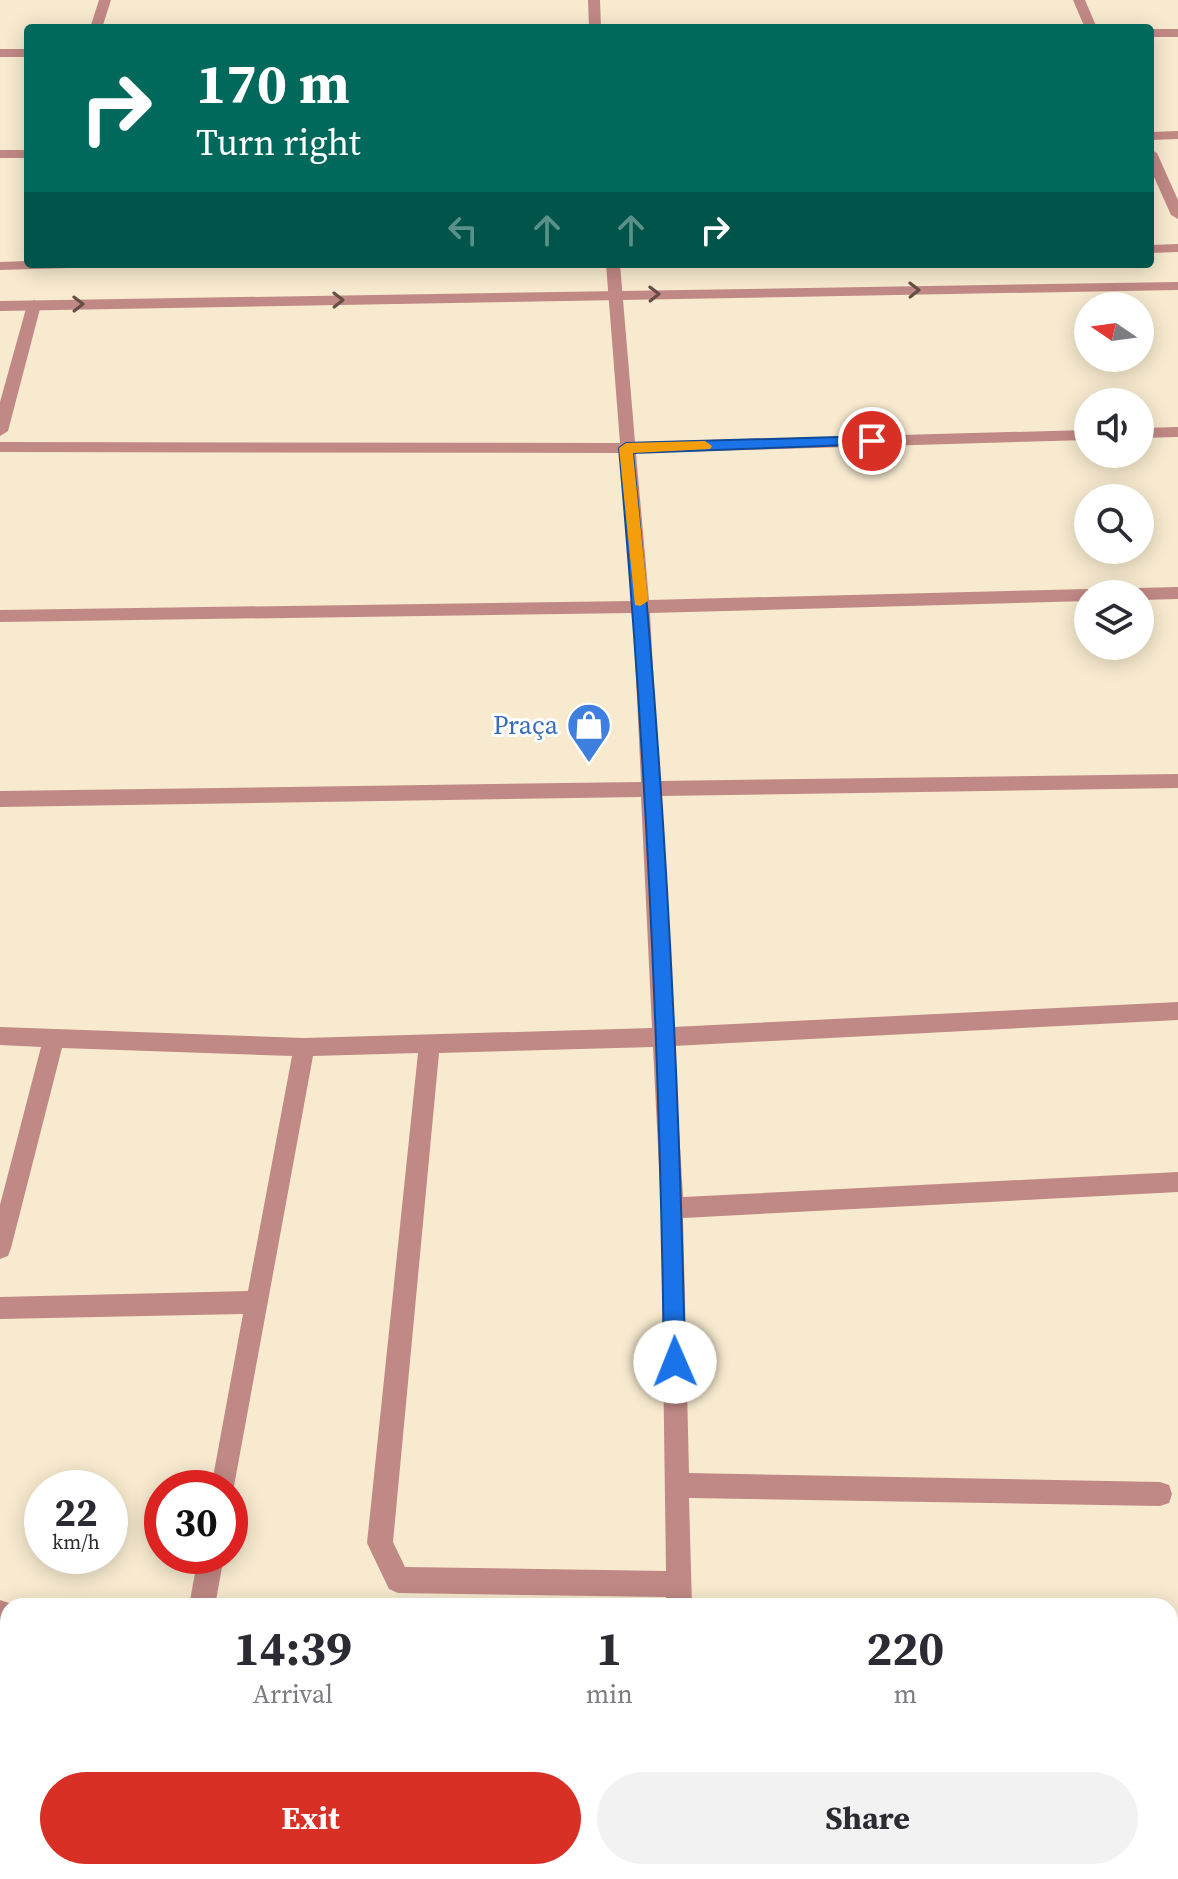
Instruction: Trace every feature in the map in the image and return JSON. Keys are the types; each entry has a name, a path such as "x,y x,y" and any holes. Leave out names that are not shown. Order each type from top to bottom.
{"street":[{"path":"97,24 105,0"},
{"path":"594,0 595,24"},
{"path":"1079,0 1089,24"},
{"path":"1154,33 1178,33"},
{"path":"0,53 24,53"},
{"path":"1154,136 1178,135"},
{"path":"0,154 24,154"},
{"path":"1154,162 1178,215"},
{"path":"1154,249 1178,248"},
{"path":"0,266 24,265"},
{"path":"429,1043 380,1543 398,1580 679,1595 672,1208 641,607 613,268"},
{"path":"0,306 1178,286"},
{"path":"0,431 34,305"},
{"path":"1154,433 1178,432"},
{"path":"0,447 626,448 1074,435"},
{"path":"1154,594 1178,593"},
{"path":"0,616 641,607 1074,595"},
{"path":"0,799 1178,781"},
{"path":"0,1036 304,1047 661,1037 1178,1011"},
{"path":"0,1248 54,1037"},
{"path":"226,1470 304,1047"},
{"path":"672,1208 1178,1182"},
{"path":"0,1308 257,1302"},
{"path":"676,1485 1160,1494"},
{"path":"203,1598 208,1574"}],"slow traffic":[{"path":"640,601 626,448 705,446"}],"place":[{"name":"Praça","path":"589,764"}],"route":[{"path":"675,1362 672,1208 651,791 641,607 626,448 872,441"}]}
